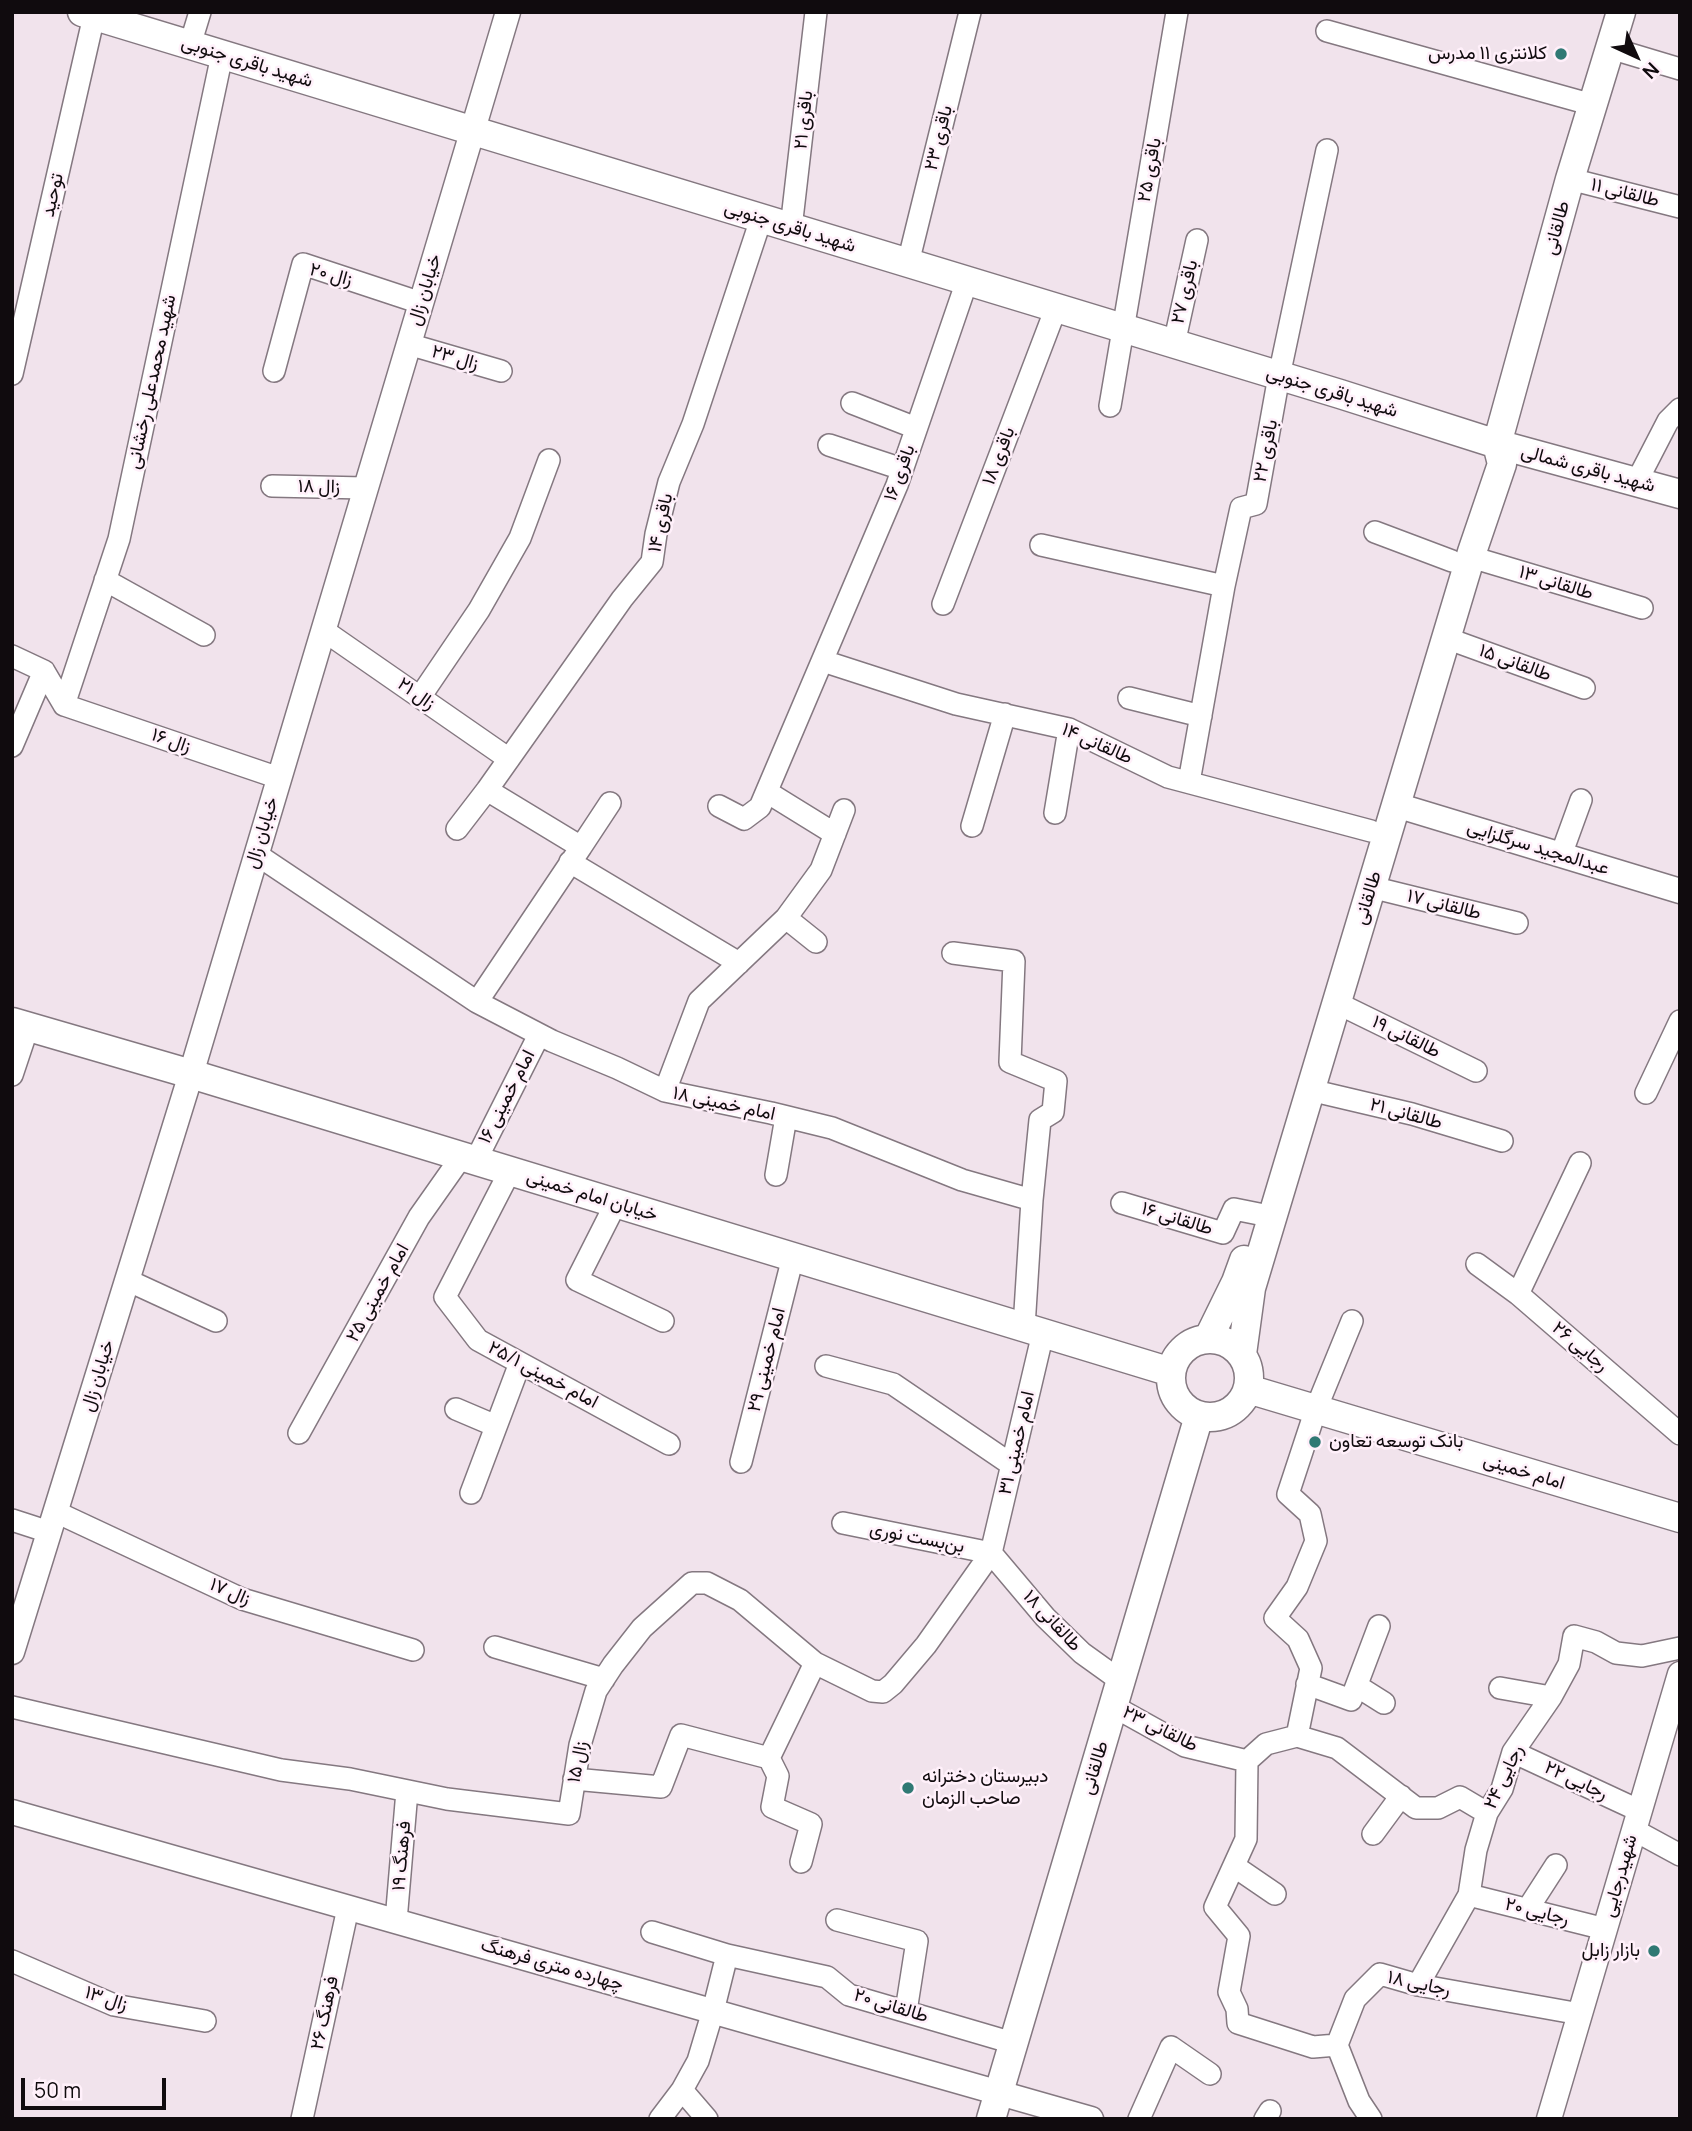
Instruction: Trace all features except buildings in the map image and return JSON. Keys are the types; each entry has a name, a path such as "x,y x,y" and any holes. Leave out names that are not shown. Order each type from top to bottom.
{"main road":[{"name":"طالقانی","path":"1241,1354 1251,1288 1446,638 1485,456 1497,444 1570,180 1621,12"},
{"name":"شهید باقری جنوبی","path":"88,14 1497,444"},
{"name":"شهید باقری شمالی","path":"1497,444 1680,494"},
{"name":"طالقانی","path":"1208,1339 1236,1282 1259,1214 1371,831 1461,559"},
{"name":"خیابان امام خمینی","path":"20,1024 1171,1372"},
{"path":"1222,1340 1241,1354 1250,1377 1243,1400 1234,1409 1211,1418 1189,1412 1180,1404 1174,1394 1171,1372 1175,1359 1184,1349 1195,1342 1222,1340"},
{"name":"امام خمینی","path":"1248,1389 1680,1518"},
{"name":"طالقانی","path":"995,2106 1199,1416"}],"street":[{"path":"190,45 201,12"},
{"name":"خیابان زال","path":"12,1653 191,1074 509,12"},
{"name":"باقری ۲۱","path":"792,228 816,12"},
{"name":"باقری ۲۳","path":"908,263 970,12"},
{"name":"باقری ۲۵","path":"1110,406 1177,12"},
{"name":"توحید","path":"12,374 88,14"},
{"path":"1327,31 1593,105"},
{"path":"1610,48 1680,69"},
{"name":"شهید محمدعلی رخشانی","path":"64,705 119,538 222,55"},
{"name":"باقری ۲۲","path":"1189,782 1224,586 1241,508 1256,504 1279,376 1327,150"},
{"name":"طالقانی ۱۱","path":"1570,180 1680,207"},
{"name":"باقری ۱۴","path":"457,829 488,790 622,599 652,562 669,482 693,424 761,219"},
{"name":"باقری ۲۷","path":"1174,344 1197,240"},
{"name":"زال ۲۰","path":"274,371 303,264 421,303"},
{"name":"باقری ۱۶","path":"719,806 744,819 760,807 902,470 967,281"},
{"name":"باقری ۱۸","path":"943,604 1056,308"},
{"name":"زال ۲۳","path":"408,344 501,371"},
{"path":"852,403 916,428"},
{"path":"1637,481 1668,421 1680,408"},
{"path":"829,445 902,470"},
{"path":"419,697 479,610 520,538 549,460"},
{"name":"زال ۱۸","path":"272,486 365,488"},
{"name":"طالقانی ۱۳","path":"1375,532 1461,559 1642,608"},
{"path":"1041,545 1224,586"},
{"path":"105,580 204,635"},
{"name":"زال ۲۱","path":"323,630 509,759"},
{"name":"طالقانی ۱۵","path":"1446,638 1584,688"},
{"path":"12,656 44,671 64,705"},
{"name":"طالقانی ۱۴","path":"823,661 956,704 1069,729 1168,777 1371,831"},
{"path":"12,746 44,671"},
{"path":"1129,698 1201,716"},
{"name":"زال ۱۶","path":"64,705 279,778"},
{"path":"972,826 1005,714"},
{"path":"1055,813 1069,729"},
{"path":"488,790 575,855 739,963"},
{"path":"767,792 835,834"},
{"path":"1561,855 1581,800"},
{"path":"477,1002 610,803"},
{"name":"عبدالمجید سرگلزایی","path":"1396,805 1680,891"},
{"path":"665,1091 699,1001 786,918 821,870 844,810"},
{"name":"امام خمینی ۱۸","path":"256,854 477,1002 538,1035 665,1091 832,1128 962,1180 1032,1200"},
{"name":"طالقانی ۱۷","path":"1371,887 1517,923"},
{"path":"786,918 817,942"},
{"path":"953,953 1014,961 1010,1062 1056,1081 1054,1112 1040,1119 1032,1200 1033,1330"},
{"name":"طالقانی ۱۹","path":"1337,1003 1476,1071"},
{"path":"1646,1093 1680,1021"},
{"path":"12,1075 20,1024"},
{"name":"امام خمینی ۱۶","path":"469,1158 538,1035"},
{"name":"طالقانی ۲۱","path":"1310,1090 1412,1114 1502,1141"},
{"path":"776,1175 786,1116"},
{"name":"امام خمینی ۲۵","path":"299,1433 419,1217 469,1158"},
{"path":"1518,1294 1580,1163"},
{"name":"امام خمینی ۲۵/۱","path":"510,1171 445,1297 478,1340 669,1444"},
{"path":"616,1203 577,1280 663,1321"},
{"name":"طالقانی ۱۶","path":"1122,1203 1223,1233 1234,1209 1259,1214"},
{"name":"امام خمینی ۲۹","path":"741,1462 793,1257"},
{"name":"رجایی ۲۶","path":"1477,1264 1518,1294 1680,1434"},
{"path":"127,1280 216,1321"},
{"path":"1297,1736 1311,1668 1298,1639 1275,1618 1297,1587 1316,1541 1310,1514 1288,1494 1316,1409 1352,1321"},
{"name":"امام خمینی ۳۱","path":"991,1553 1012,1465 1033,1330"},
{"path":"471,1493 520,1363"},
{"path":"826,1366 893,1384 1012,1465"},
{"path":"456,1409 496,1426"},
{"name":"زال ۱۷","path":"12,1520 52,1522 242,1599 413,1650"},
{"name":"بن‌بست نوری","path":"844,1523 991,1553"},
{"name":"طالقانی ۱۸","path":"991,1553 1045,1617 1082,1653 1117,1694"},
{"name":"زال ۱۵","path":"12,1707 281,1770 350,1779 447,1799 569,1814 580,1745 596,1691 642,1628 692,1583 707,1583 740,1600 814,1663 872,1691 883,1692 926,1645 991,1553"},
{"path":"1307,1684 1352,1700 1379,1626"},
{"name":"رجایی ۲۴","path":"1418,1985 1469,1895 1476,1850 1487,1814 1502,1789 1513,1752 1569,1664 1574,1636 1596,1642 1616,1653 1629,1655 1642,1656 1680,1648"},
{"path":"495,1647 604,1679"},
{"path":"769,1758 814,1663"},
{"name":"شهیدرجایی","path":"1549,2119 1680,1674"},
{"path":"1357,1686 1384,1703"},
{"path":"1500,1688 1550,1697"},
{"name":"طالقانی ۲۳","path":"1117,1694 1185,1746 1247,1761"},
{"path":"574,1779 661,1787 681,1735 769,1758 778,1776 772,1807 811,1824 801,1862"},
{"path":"1371,2119 1359,2101 1338,2045 1312,2047 1238,2023 1237,2009 1229,1992 1240,1936 1215,1908 1246,1839 1247,1761 1266,1744 1297,1736 1337,1748 1416,1808 1438,1808 1460,1797 1487,1814"},
{"name":"رجایی ۲۲","path":"1513,1752 1637,1820 1680,1855"},
{"name":"فرهنگ ۱۹","path":"396,1921 407,1791"},
{"path":"1373,1834 1401,1796"},
{"name":"چهارده متری فرهنگ","path":"12,1812 713,2011 995,2106 1091,2119"},
{"path":"1527,1910 1556,1864"},
{"path":"1234,1866 1275,1894"},
{"name":"رجایی ۲۰","path":"1469,1895 1605,1929"},
{"name":"فرهنگ ۲۶","path":"302,2119 348,1908"},
{"path":"837,1920 917,1941 906,2011"},
{"name":"طالقانی ۲۰","path":"652,1932 727,1955 827,1976 849,1996 1013,2043"},
{"path":"660,2119 682,2090 698,2061 727,1955"},
{"name":"زال ۱۳","path":"12,1961 114,2006 205,2021"},
{"name":"رجایی ۱۸","path":"1338,2045 1355,1999 1380,1974 1418,1985 1580,2014"},
{"path":"1139,2119 1171,2047 1210,2074"},
{"path":"682,2090 707,2119"}],"place":[{"name":"کلانتری ۱۱ مدرس","path":"1561,54"},
{"name":"بانک توسعه تعاون","path":"1315,1442"},
{"name":"دبیرستان دخترانه صاحب الزمان","path":"908,1788"},
{"name":"بازار زابل","path":"1654,1951"}]}
